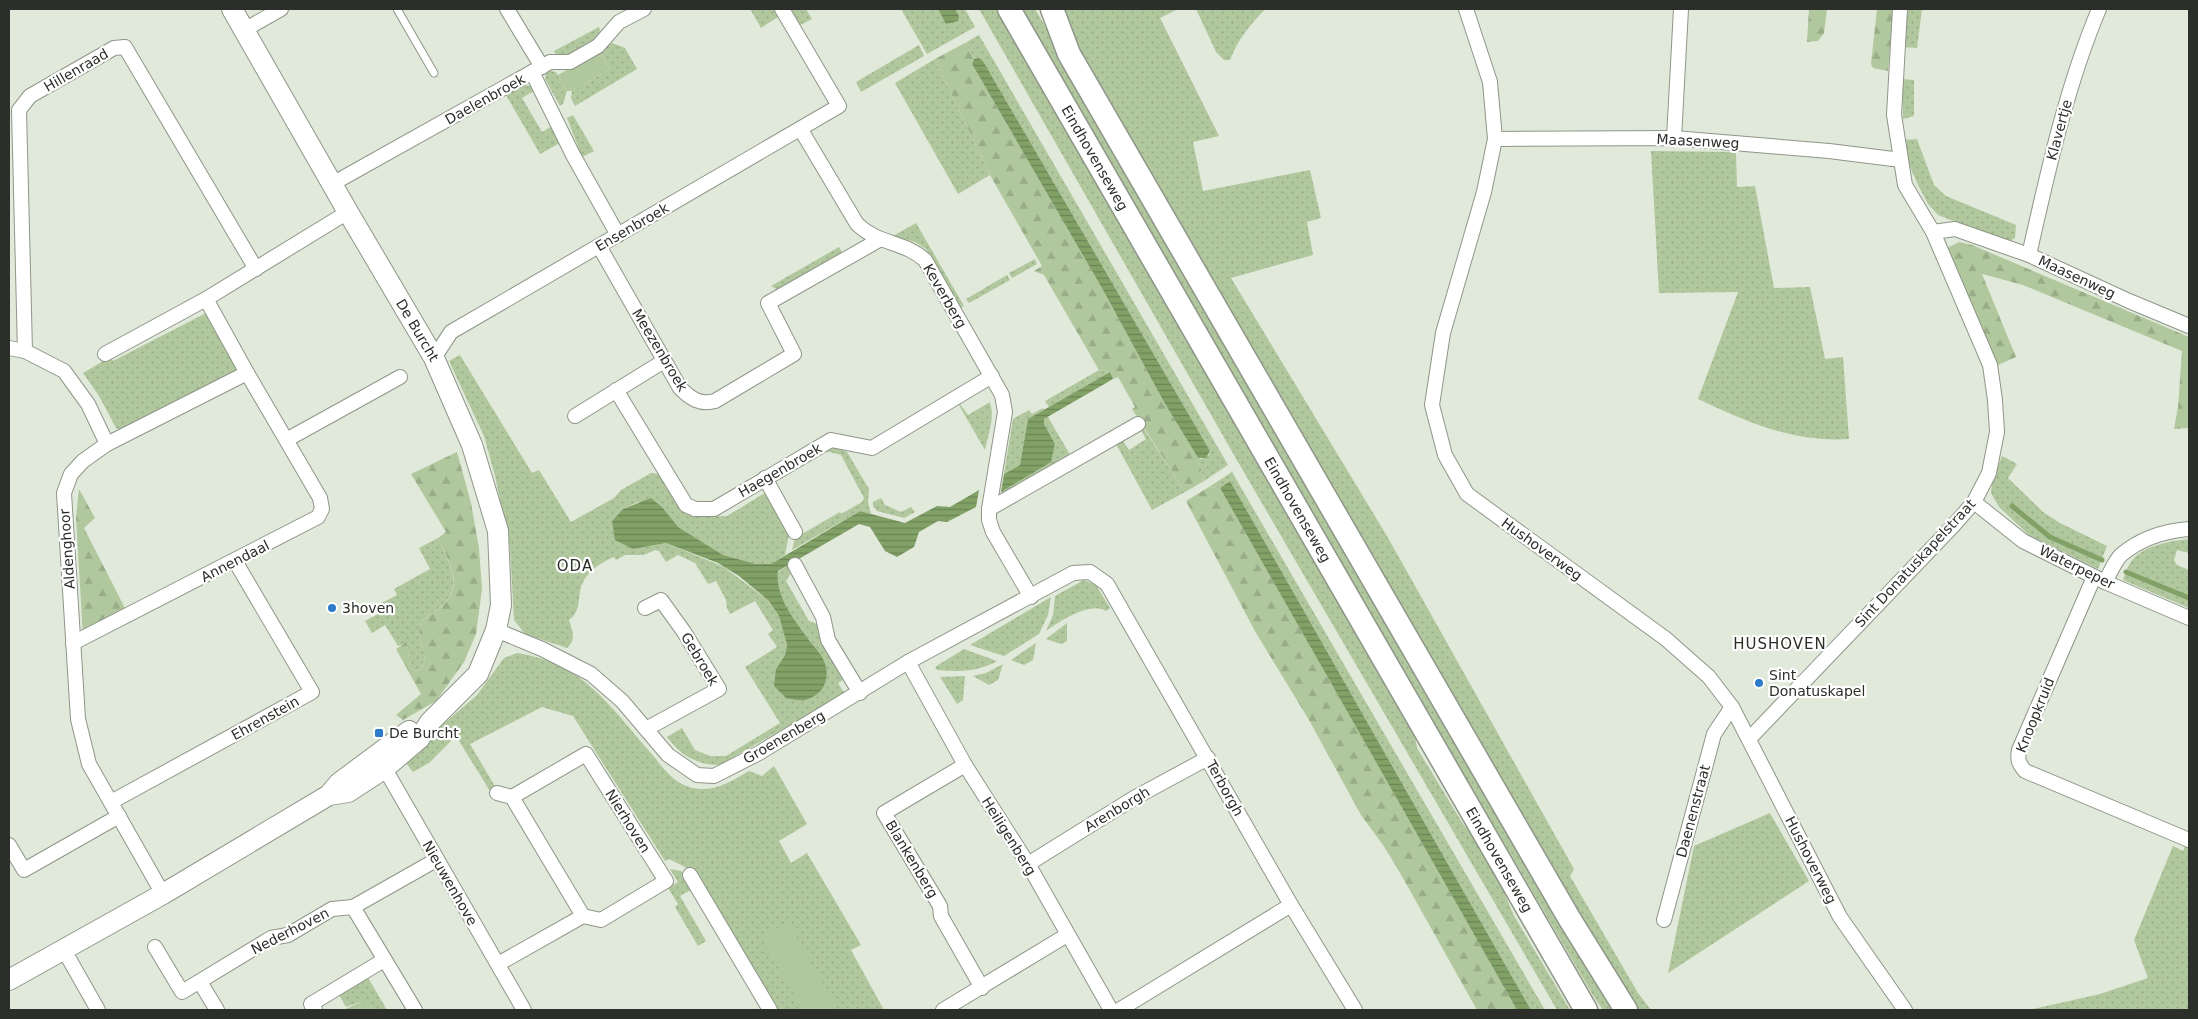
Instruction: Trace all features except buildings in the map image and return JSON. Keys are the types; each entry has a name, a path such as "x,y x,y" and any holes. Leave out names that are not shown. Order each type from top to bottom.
{"main road":[{"name":"Eindhovenseweg","path":"1010,9 1586,1010"},
{"name":"Eindhovenseweg","path":"1052,9 1069,54 1569,918 1626,1010"}],"street":[{"name":"De Burcht","path":"9,980 163,894 329,795 339,783 380,761 411,729 430,722 446,708 478,674 496,630 501,605 498,531 472,445 434,358 232,9"},
{"path":"244,30 280,9"},
{"path":"507,9 537,70 572,155 618,235"},
{"name":"Ensenbroek","path":"434,358 451,332 801,130 839,106 782,9"},
{"name":"Hushoverweg","path":"1466,9 1490,82 1495,139 1484,192 1443,333 1432,405 1444,455 1468,494 1666,639 1709,678 1732,707 1840,917 1905,1010"},
{"path":"1674,138 1681,9"},
{"name":"Sint Donatuskapelstraat","path":"1749,739 1953,526 1974,502 1989,473 1997,432 1990,365 1933,232 1905,185 1894,115 1900,9"},
{"name":"Klavertje","path":"2029,255 2067,100 2099,9"},
{"name":"Daelenbroek","path":"332,184 550,62 570,62 598,46 619,22 636,11"},
{"name":"Hillenraad","path":"25,351 19,110 30,96 114,48 125,47 256,269"},
{"name":"Keverberg","path":"801,130 857,224 867,234 916,252 925,260 1002,395 1006,412 989,509 989,520 993,532 1031,597"},
{"name":"Maasenweg","path":"1495,139 1674,138 1829,151 1901,160"},
{"path":"106,354 206,299 348,212"},
{"name":"Maasenweg","path":"1933,232 1955,229 2029,255 2189,326"},
{"name":"Meezenbroek","path":"599,246 680,388 689,397 703,403 715,401 794,354 768,303 879,240"},
{"path":"206,299 248,373"},
{"path":"9,348 25,351 64,372 88,404 106,444"},
{"path":"575,416 664,360"},
{"name":"Annendaal","path":"73,644 318,516 322,509 320,498 288,439 248,373"},
{"name":"Aldenghoor","path":"163,894 89,764 78,719 64,493 72,474 83,461 106,444 248,373"},
{"name":"Haegenbroek","path":"616,390 686,505 695,510 714,509 831,440 872,448 992,376"},
{"path":"288,439 400,378"},
{"path":"989,509 1138,424"},
{"path":"765,478 794,532"},
{"name":"Waterpeper","path":"1974,502 2023,540 2099,579 2189,618"},
{"name":"Knoopkruid","path":"2189,529 2164,531 2136,544 2120,556 2099,579 2018,750 2020,766 2025,772 2189,840"},
{"name":"Ehrenstein","path":"110,802 312,692 235,561"},
{"path":"796,565 823,617 828,640 860,693"},
{"name":"Groenenberg","path":"496,630 542,649 591,674 622,701 668,755 697,775 714,776 758,753 860,693 908,662 1074,573 1090,572"},
{"name":"Terborgh","path":"1090,572 1107,584 1291,905 1355,1010"},
{"name":"Gebroek","path":"644,608 661,600 684,632 719,689 646,729"},
{"name":"Heiligenberg","path":"908,662 965,765 1028,864 1110,1010"},
{"name":"Daenenstraat","path":"1664,920 1714,734 1732,707"},
{"name":"Nierhoven","path":"512,797 586,754 666,881 601,920 583,916"},
{"name":"Arenborgh","path":"1028,864 1134,798 1208,758"},
{"name":"Nieuwenhove","path":"380,761 524,1010"},
{"name":"Blankenberg","path":"965,765 884,813 940,906 941,916 982,988"},
{"path":"497,793 512,797 583,916 498,964"},
{"path":"9,845 24,870 119,816"},
{"name":"Nederhoven","path":"155,947 182,992 271,938 288,935 332,909 353,907 436,860"},
{"path":"690,875 770,1010"},
{"path":"1119,1010 1291,905"},
{"path":"353,907 415,1010"},
{"path":"943,1010 1067,935"},
{"path":"64,950 98,1010"},
{"path":"315,1010 311,1004 384,960"},
{"path":"200,982 216,1010"}],"lane":[{"path":"397,9 434,73"}],"green space":[{"path":"750,9 773,9 778,17 761,28"},
{"path":"791,9 806,9 812,19 800,25"},
{"path":"901,9 938,9 947,24 959,16 955,9 965,9 975,27 927,54"},
{"path":"979,9 998,9 1413,724 1417,748 1463,824 1490,857 1513,914 1570,1010 1557,1010 1238,462"},
{"path":"1019,9 1035,9 1618,1010 1603,1010 1594,997"},
{"path":"1057,9 1178,9 1160,18 1219,136 1193,142 1203,191 1310,170 1321,218 1307,222 1313,255 1231,278 1387,536 1574,869 1570,876 1638,993 1651,1010 1638,1010 1601,949"},
{"path":"1196,9 1265,9 1245,33 1230,60 1224,60 1216,52"},
{"path":"1809,9 1827,9 1824,33 1818,41 1807,42"},
{"path":"1877,9 1893,9 1888,71 1873,68 1871,64"},
{"path":"1908,9 1922,9 1917,48 1904,47"},
{"path":"599,27 597,41 568,58 556,55 554,51"},
{"path":"979,35 1228,465 1204,481 1198,458 1201,459 1209,455 1210,451 983,61 979,58 974,59 965,43"},
{"path":"612,43 625,48 637,69 575,106 571,98 572,91 610,69 600,51"},
{"path":"965,43 974,59 972,64 1103,290 1164,402 1198,458 1204,481 1185,492 1132,409 1135,407 1118,377 1113,379 1110,372 1099,370 1044,275 1034,271 1042,266 990,175 935,59"},
{"path":"919,45 924,56 861,92 856,82"},
{"path":"600,51 610,69 572,91 567,91 558,75"},
{"path":"935,59 990,175 958,194 895,83"},
{"path":"546,70 556,72 567,91 563,104 560,106 545,79"},
{"path":"1903,79 1914,80 1914,116 1903,119"},
{"path":"524,85 532,86 534,91 522,98 542,132 554,125 560,143 540,154 506,95"},
{"path":"573,115 594,151 582,157 567,118"},
{"path":"1917,139 1934,185 1946,196 2016,225 2015,238 2008,242 1938,215 1928,204 1908,162 1904,140"},
{"path":"1651,151 1736,152 1737,187 1755,186 1774,288 1810,287 1825,359 1843,357 1849,439 1809,438 1771,429 1735,416 1698,399 1738,292 1659,293"},
{"path":"916,223 964,306 961,308 926,249 915,242 893,236"},
{"path":"1959,242 1972,245 2189,337 2189,428 2174,429 2178,407 2182,351 2023,285 1982,274 2016,357 1998,365 1947,248"},
{"path":"839,247 843,254 780,291 771,286"},
{"path":"1035,259 1037,264 1012,278 1009,273"},
{"path":"1007,275 1010,280 969,303 966,299"},
{"path":"208,312 239,370 125,432 116,428 99,396 83,373 110,357 113,361"},
{"path":"460,355 532,473 539,470 571,522 614,498 621,490 651,473 659,474 684,511 695,517 727,516 765,493 789,534 785,555 771,564 756,564 723,555 677,527 663,508 638,502 623,509 612,521 633,549 666,543 724,567 769,601 779,616 787,645 785,655 776,669 824,660 800,630 781,596 778,572 790,564 792,571 786,581 809,621 817,624 821,630 821,642 843,680 838,683 845,694 719,765 696,761 684,754 667,737 682,728 695,750 710,756 726,756 780,723 745,667 777,647 768,634 773,630 755,601 730,614 726,600 716,581 708,584 695,563 678,555 666,562 659,551 655,550 644,555 625,555 616,560 614,557 600,564 588,575 582,584 578,608 569,620 573,638 567,648 525,634 514,620 510,547 495,476 484,436 449,361"},
{"path":"1099,370 1110,372 1049,407 1045,401"},
{"path":"990,402 992,420 985,450 959,405 968,415"},
{"path":"1043,408 1044,410 1028,419 1020,466 1004,474 1013,419 1029,410 1032,414"},
{"path":"1048,417 1072,458 1006,496 1001,492 1051,461 1055,444 1044,424 1044,419"},
{"path":"1142,426 1185,492 1152,510 1115,442 1121,438 1129,450 1146,439 1140,428"},
{"path":"835,447 847,452 869,489 868,502 871,514 860,511 792,550 795,538 840,512 841,514 862,502 864,498 841,455 826,451"},
{"path":"457,452 471,503 479,548 482,589 476,634 464,662 436,701 403,720 396,715 421,694 396,649 407,642 410,667 416,672 421,667 425,656 419,632 421,623 446,602 452,594 454,585 451,567 438,538 446,532 411,474"},
{"path":"2002,456 2017,464 2008,478 2043,512 2060,523 2107,546 2098,569 2029,535 1999,507 1991,493 1992,483"},
{"path":"1232,472 1545,1010 1531,1010 1230,481 1220,488 1209,487"},
{"path":"1209,487 1220,488 1517,1010 1477,1010 1399,871 1361,815 1309,720 1256,633 1186,501"},
{"path":"79,489 95,518 84,528 129,616 83,637 76,517"},
{"path":"881,498 885,505 901,512 911,507 915,512 904,518 877,511 873,506 873,502"},
{"path":"438,538 451,568 453,587 444,604 426,618 420,626 420,638 425,656 424,662 416,672 410,667 407,643 398,646 385,625 372,633 365,621 384,611 380,604 397,595 394,589 430,569 419,548"},
{"path":"2189,539 2189,553 2177,550 2174,560 2177,565 2189,570 2189,608 2123,580 2130,564 2142,552 2157,545"},
{"path":"1084,580 1096,585 1110,608 1106,611 1092,609 1083,611 1066,618 1046,631 1053,615 1055,596"},
{"path":"1051,597 1048,615 1039,634 1004,656 970,645"},
{"path":"1067,623 1067,641 1061,644 1046,639"},
{"path":"1036,643 1033,660 1024,665 1011,660"},
{"path":"964,649 997,661 990,665 967,670 937,670 935,667"},
{"path":"517,653 540,658 560,666 577,676 607,703 667,772 677,781 689,787 697,789 713,788 728,783 749,771 762,776 774,766 807,824 779,841 791,863 807,853 861,945 851,950 884,1010 777,1010 697,872 692,874 685,867 669,859 665,861 573,716 542,707 470,744 496,788 490,791 456,736 429,763 413,772 403,759 477,695 504,658"},
{"path":"1003,664 998,680 989,685 973,676 986,673"},
{"path":"965,676 963,700 957,704 940,677"},
{"path":"1770,813 1809,881 1668,973 1694,846"},
{"path":"2173,846 2183,851 2185,846 2189,848 2189,1010 2029,1010 2100,994 2148,978 2134,940"},
{"path":"670,869 681,871 693,889 680,896 706,941 698,946 675,907 678,904 668,888 678,882"},
{"path":"788,922 838,1010 803,1010 761,937"},
{"path":"367,976 387,1010 373,1010 361,1002 346,1007 338,993"},
{"path":"361,1002 368,1004 373,1010 343,1010"}],"shaded area":[{"path":"938,9 955,9 959,16 958,21 946,24"},
{"path":"979,58 983,61 1210,451 1206,458 1198,458 1164,402 1103,290 972,64 974,59"},
{"path":"1110,372 1113,379 1044,419 1044,424 1055,444 1051,462 1001,492 1004,474 1020,465 1028,419"},
{"path":"1230,481 1531,1010 1517,1010 1220,488"},
{"path":"979,490 976,507 947,522 938,521 919,532 914,547 897,557 885,551 870,527 859,524 778,571 778,581 783,600 793,618 822,656 826,667 826,679 821,690 812,698 803,700 786,698 774,686 776,669 785,655 787,645 779,616 769,601 739,576 718,563 666,543 633,549 615,540 612,521 623,509 651,498 663,508 678,527 723,555 756,564 771,564 860,511 905,523 937,506 950,507"}],"waterway":[{"path":"2012,506 2050,537 2102,560"},
{"path":"2126,572 2189,598"}],"place":[{"name":"3hoven","path":"332,608"},
{"name":"Sint Donatuskapel","path":"1759,683"},
{"name":"De Burcht","path":"379,733"}],"district":[{"name":"ODA","path":"575,566"},
{"name":"HUSHOVEN","path":"1780,644"}]}
